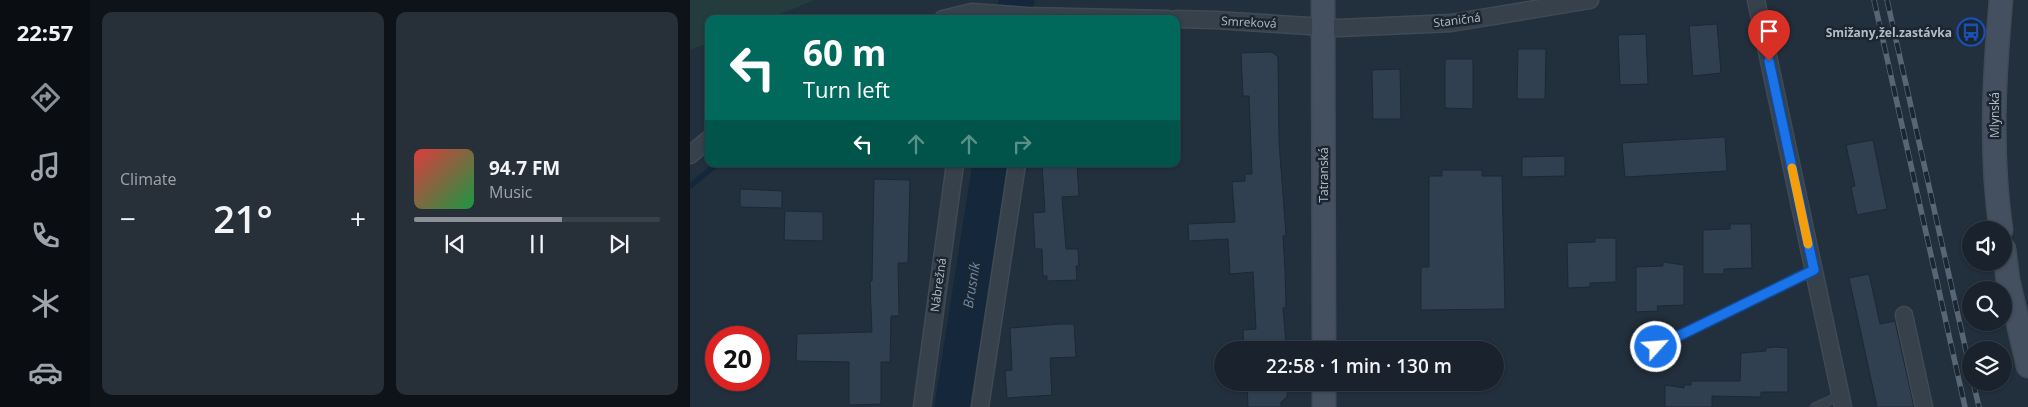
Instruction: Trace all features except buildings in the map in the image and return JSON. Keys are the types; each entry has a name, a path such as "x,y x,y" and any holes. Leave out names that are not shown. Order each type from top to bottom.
{"main road":[{"name":"Tatranská","path":"1323,0 1324,341"},
{"name":"Mlynská","path":"2000,221 1996,182 1994,76 2001,0"},
{"path":"2007,271 2028,366"},
{"path":"1324,391 1324,407"}],"street":[{"name":"Staničná","path":"1323,26 1340,28 1451,23 1590,0"},
{"path":"1756,0 1842,402"},
{"path":"955,15 971,10 1018,15"},
{"name":"Smreková","path":"1180,19 1323,26"},
{"path":"690,155 705,143"},
{"name":"Nábrežná","path":"922,407 955,167"},
{"path":"980,407 1017,167"},
{"path":"1904,315 1924,407"}],"lane":[{"path":"1656,347 1814,270"},
{"path":"1815,407 1842,402"}],"green space":[{"path":"690,0 815,0 778,15 705,15 705,44 690,50"}],"waterway":[{"name":"Brusník","path":"1013,15 1017,0"},
{"path":"690,186 713,167"},
{"name":"Brusník","path":"952,407 990,167"}],"railway":[{"path":"1874,0 1965,407"},
{"path":"1887,0 1964,341"},
{"path":"1975,391 1979,407"}],"slow traffic":[{"path":"1792,168 1808,244"}],"place":[{"name":"Smižany,žel.zastávka","path":"1971,32"}],"route":[{"path":"1656,347 1814,270 1769,61"}]}
